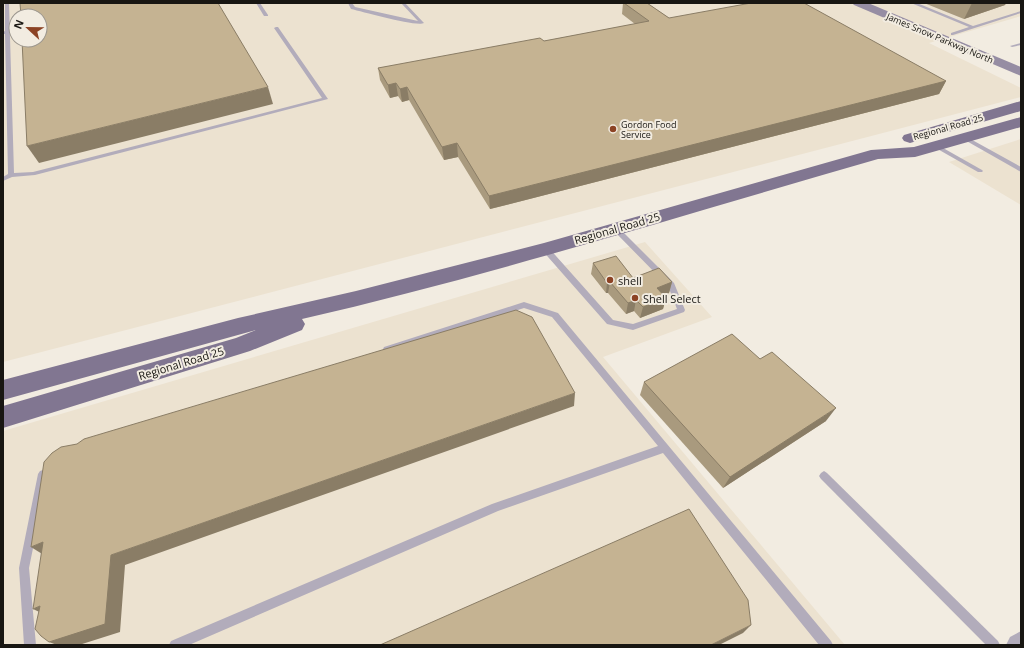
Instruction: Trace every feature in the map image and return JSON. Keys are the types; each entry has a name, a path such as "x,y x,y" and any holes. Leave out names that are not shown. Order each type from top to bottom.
{"main road":[{"name":"James Snow Parkway North","path":"858,3 1021,72"},
{"name":"James Snow Parkway North","path":"881,3 1021,62"},
{"name":"Regional Road 25","path":"877,154 896,142 1021,106"},
{"name":"Regional Road 25","path":"3,390 238,326 356,299 545,249 877,154 914,152 1021,122"},
{"name":"Regional Road 25","path":"3,417 242,345 356,299"}],"lane":[{"path":"7,3 5,32 11,175"},
{"path":"258,3 266,15"},
{"path":"350,3 353,8 408,21 422,22 403,3"},
{"path":"913,3 972,26"},
{"path":"953,34 972,26 1021,12"},
{"path":"3,178 11,175 33,174 324,99 276,28"},
{"path":"1012,46 1021,44"},
{"path":"965,138 1020,171"},
{"path":"936,146 980,171"},
{"path":"545,249 610,322 633,327 681,310 672,285 616,229"},
{"path":"381,351 524,305 555,315 827,645"},
{"path":"175,645 496,507 665,448"},
{"path":"30,645 24,568 43,475 52,465"},
{"path":"824,476 994,645"}],"shaded area":[{"path":"3,3 1021,3 1021,16 929,43 1021,88 1021,97 3,362"},
{"path":"1021,139 1021,205 949,162"},
{"path":"645,242 712,317 603,357 845,645 3,645 3,431"}],"building":[{"path":"20,3 218,3 268,87 27,146 22,48 48,48 48,8 20,8"},
{"name":"Gordon Food Service","path":"624,3 647,3 669,18 751,3 804,3 946,81 489,196 457,143 442,147 407,87 400,89 396,83 388,85 378,68 540,38 544,41 649,21"},
{"path":"616,256 633,278 659,268 672,282 657,288 666,298 643,307 636,300 628,303 610,282 607,283 593,263"},
{"path":"516,310 532,317 575,393 111,555 105,624 49,642 35,629 40,606 33,609 43,542 31,547 44,462 52,453 61,447 77,444 84,439"},
{"path":"732,334 760,359 772,352 836,408 730,477 644,382"},
{"path":"689,509 748,600 751,625 711,645 380,645"}],"place":[{"name":"Gordon Food Service","path":"613,129"},
{"name":"shell","path":"610,280"},
{"name":"Shell Select","path":"635,298"}]}
